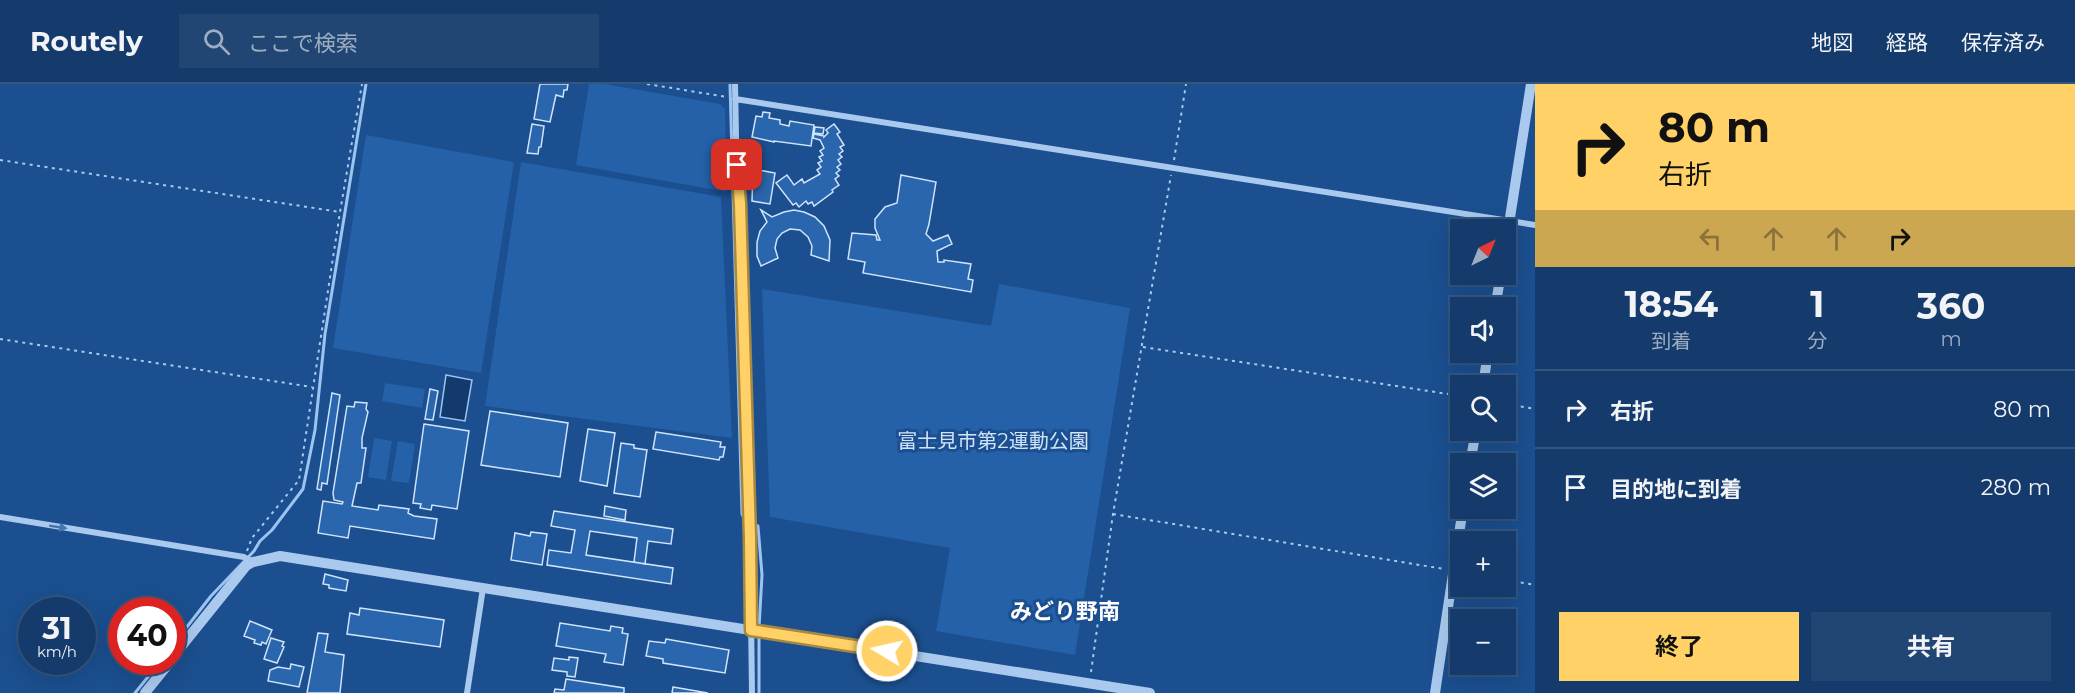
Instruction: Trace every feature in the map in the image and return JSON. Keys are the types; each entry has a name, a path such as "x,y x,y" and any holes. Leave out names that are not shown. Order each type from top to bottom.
{"street":[{"path":"735,84 750,538 752,693"},
{"path":"1510,219 1531,84"},
{"path":"735,99 1498,219"},
{"path":"1516,222 1535,225"},
{"path":"0,517 249,560 280,556 296,557 1150,693"},
{"path":"186,640 249,560"},
{"path":"466,693 483,588"},
{"path":"1435,693 1450,597"},
{"path":"145,693 160,675"}],"path":[{"path":"249,560 252,538 299,480 362,84"},
{"path":"647,84 735,99"},
{"path":"1090,683 1113,514 1186,84"},
{"path":"0,160 340,212"},
{"path":"0,339 312,387"},
{"path":"1143,347 1450,394"},
{"path":"1516,406 1535,409"},
{"path":"1113,514 1450,570"},
{"path":"1516,582 1535,585"}],"green space":[{"path":"589,84 605,84 720,104 725,109 727,192 576,165"},
{"path":"366,135 514,162 481,373 333,348"},
{"path":"521,162 721,197 732,438 485,406"},
{"name":"富士見市第2運動公園","path":"999,284 1130,308 1075,655 936,631 950,548 770,517 762,289 991,326"},
{"path":"385,383 425,389 422,408 382,401"},
{"path":"374,438 392,441 386,480 368,477"},
{"path":"398,441 415,444 409,483 391,481"}],"shaded area":[{"path":"446,375 472,380 465,421 440,417"}],"building":[{"path":"540,84 568,84 563,97 556,95 550,122 534,119"},
{"path":"763,112 770,113 769,118 780,120 780,124 789,126 790,121 814,125 811,146 752,137 756,116 762,117"},
{"path":"532,124 544,126 538,154 527,153"},
{"path":"834,124 840,132 837,134 844,145 840,147 843,151 839,154 842,157 838,160 841,164 837,167 840,170 836,173 839,176 835,179 839,185 814,206 812,202 808,204 806,201 799,207 796,203 793,205 776,183 787,175 794,185 802,179 804,183 820,174 817,170 821,167 818,163 822,161 819,157 823,155 820,151 824,148 820,140 813,138 814,134 824,137 828,133 826,130"},
{"path":"815,127 824,128 823,134 814,133"},
{"path":"753,169 775,173 770,204 752,201"},
{"path":"901,175 936,182 926,234 933,241 948,235 952,244 937,251 938,262 944,262 944,260 971,264 968,279 973,280 971,292 863,273 865,262 848,259 852,233 876,235 877,240 880,240 875,228 875,219 885,207 897,203"},
{"path":"761,210 772,217 794,210 815,217 824,226 830,240 829,261 811,255 812,246 808,237 800,230 790,229 777,239 775,248 778,258 761,266 757,256 757,242 760,231 767,222"},
{"path":"430,389 438,391 433,420 425,419"},
{"path":"332,393 340,395 327,484 322,483 321,490 317,489"},
{"path":"355,402 367,403 368,412 362,438 362,448 366,448 361,483 357,483 352,506 378,510 379,505 409,509 408,513 414,516 437,519 434,539 350,526 348,538 318,533 323,501 342,504 343,502 334,500 333,493 347,406 354,407"},
{"path":"490,411 568,423 560,477 481,465"},
{"path":"424,424 469,431 457,509 432,505 431,510 420,508 421,504 413,503"},
{"path":"588,429 615,433 607,486 580,481"},
{"path":"656,432 721,442 720,447 725,447 723,457 719,460 653,449"},
{"path":"621,443 647,450 640,497 614,493"},
{"path":"605,506 626,510 625,520 604,516"},
{"path":"554,511 673,529 671,544 648,541 645,564 673,568 671,584 547,565 549,550 571,553 575,530 551,526","holes":["590,531 637,538 634,562 639,563 586,555"]},
{"path":"531,532 547,534 542,565 511,560 515,533 530,536"},
{"path":"325,574 348,580 346,591 329,588 329,585 323,584"},
{"path":"360,608 444,620 440,647 347,634 350,613 359,615"},
{"path":"250,621 272,630 266,644 254,643 255,640 244,636"},
{"path":"560,623 610,631 611,626 623,628 622,633 628,634 623,665 604,662 606,654 556,646"},
{"path":"318,633 328,634 325,652 344,655 340,693 307,693"},
{"path":"271,638 284,642 277,663 264,659"},
{"path":"666,639 729,650 725,673 663,663 663,659 646,656 649,641 665,643"},
{"path":"569,657 578,658 575,677 567,676 567,672 552,670 554,658 569,660"},
{"path":"291,664 304,667 299,687 268,681 270,670 278,667 290,669"},
{"path":"566,679 624,688 624,693 554,693 555,689 564,690"},
{"path":"673,687 708,693 672,693"}],"waterway":[{"path":"186,628 211,596 272,530 303,489 315,430 325,334 366,84"},
{"path":"730,84 742,514 744,518 758,526 762,575 759,628"},
{"path":"759,634 759,693"},
{"path":"135,693 150,675"}],"district":[{"name":"みどり野南","path":"1065,611"}],"route":[{"path":"737,165 740,204 751,630 887,651"}]}
